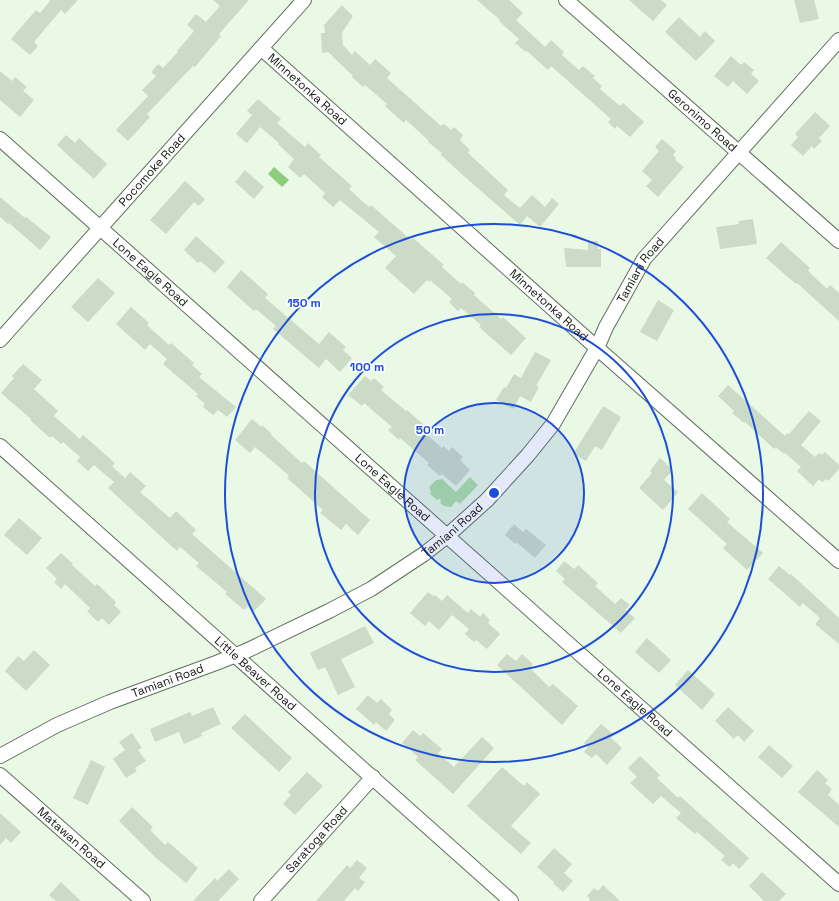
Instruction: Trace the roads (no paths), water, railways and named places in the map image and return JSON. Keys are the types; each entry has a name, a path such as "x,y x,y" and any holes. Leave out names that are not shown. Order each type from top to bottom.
{"street":[{"name":"Pocomoke Road","path":"0,340 304,0"},
{"name":"Geronimo Road","path":"566,0 839,242"},
{"name":"Tamiani Road","path":"0,756 57,725 110,702 216,663 329,611 371,589 424,554 448,536 487,500 528,455 553,424 598,348 606,327 644,259 839,40"},
{"name":"Minnetonka Road","path":"261,48 839,561"},
{"name":"Lone Eagle Road","path":"0,139 839,884"},
{"name":"Little Beaver Road","path":"0,446 511,901"},
{"name":"Matawan Road","path":"0,775 143,901"},
{"name":"Saratoga Road","path":"261,901 372,777"}]}
